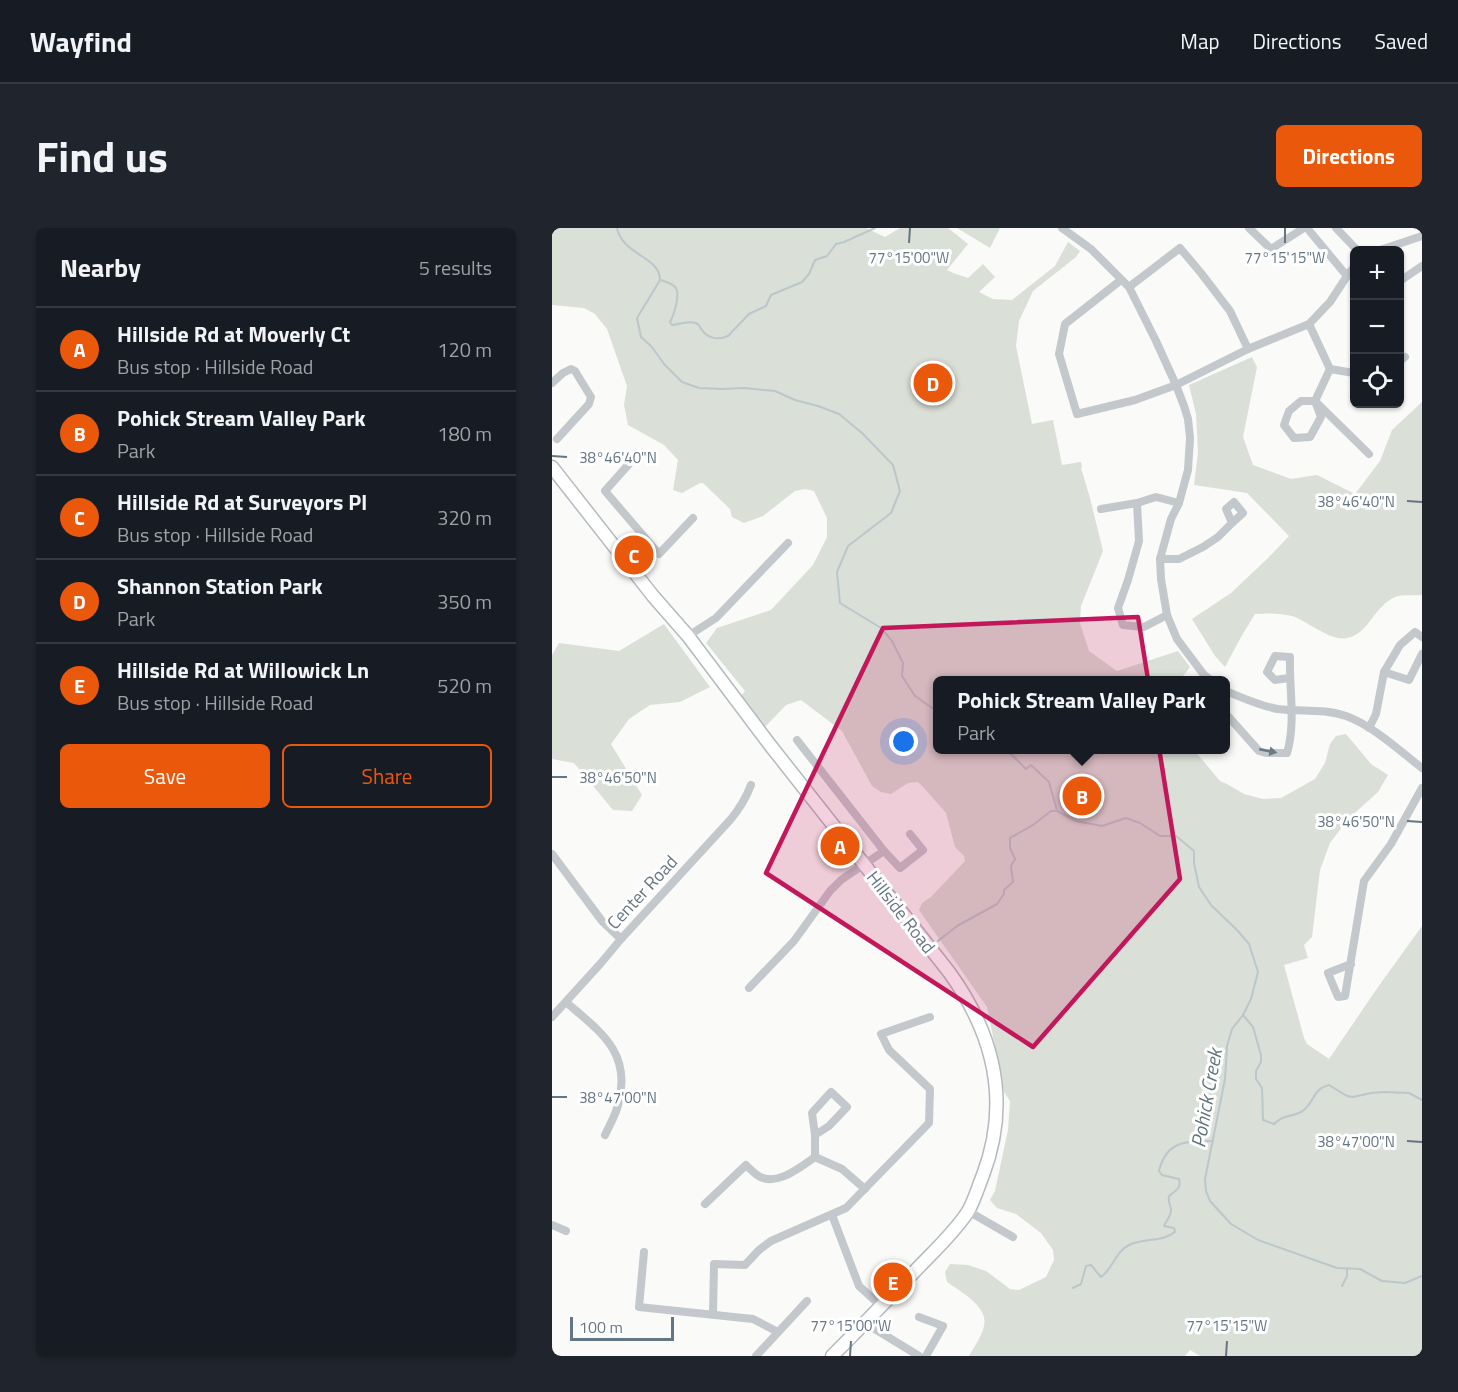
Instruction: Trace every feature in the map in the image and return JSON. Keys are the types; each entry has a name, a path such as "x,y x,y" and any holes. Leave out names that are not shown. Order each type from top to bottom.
{"street":[{"path":"1062,228 1091,249 1129,287 1176,385 1188,419 1190,438 1188,470 1160,559 1161,579 1167,615 1177,639 1203,676"},
{"path":"1249,228 1271,249 1305,228 1347,276"},
{"path":"1336,228 1353,246"},
{"path":"1392,246 1422,236"},
{"path":"1129,287 1180,249 1230,311 1248,349"},
{"path":"1404,278 1422,266"},
{"path":"1121,280 1065,324 1059,354 1077,414 1135,400 1176,385 1248,349 1309,324 1330,302 1350,272"},
{"path":"1309,324 1330,369"},
{"path":"552,382 571,369 575,371 591,397 589,404 557,439"},
{"path":"1330,369 1350,372"},
{"path":"1330,369 1315,401 1321,417 1310,437 1294,438 1284,425 1289,411 1301,401 1315,401 1369,454"},
{"path":"630,464 605,491 659,554 693,518"},
{"name":"Hillside Road","path":"552,466 653,596 688,636 958,985 974,1010 985,1037 996,1090 995,1125 988,1162 968,1211 940,1244 832,1356"},
{"path":"1101,509 1137,503 1156,497 1179,503"},
{"path":"1137,503 1138,541 1118,608 1123,625 1144,627 1167,615"},
{"path":"1160,559 1179,559 1218,537 1232,523"},
{"path":"619,552 640,533"},
{"path":"688,636 716,618 788,543"},
{"path":"1369,728 1376,714 1384,672 1400,645 1415,632 1422,637"},
{"path":"1384,672 1409,680 1422,654"},
{"path":"1230,718 1259,751 1285,754 1288,752 1292,710 1289,678"},
{"path":"1230,693 1262,705 1292,710 1329,712 1352,719 1369,728 1422,768"},
{"path":"798,740 884,851 900,868 923,850 910,834"},
{"name":"Center Road","path":"552,1017 731,819 747,798 751,785"},
{"path":"1351,964 1365,881 1391,844 1422,788"},
{"path":"749,988 794,941 830,891 841,880 884,851"},
{"path":"552,854 602,921 621,939"},
{"path":"566,1002 608,1041 619,1064 622,1080 619,1104 605,1135"},
{"path":"713,1314 714,1264 745,1265 771,1241 846,1208 930,1123 930,1089 889,1050 881,1034 930,1017"},
{"path":"815,1135 829,1126 847,1107 831,1092 812,1113 815,1157"},
{"path":"815,1157 842,1169 865,1189"},
{"path":"705,1203 746,1165 758,1176 773,1180 796,1170 815,1157"},
{"path":"968,1211 1013,1237"},
{"path":"832,1215 860,1286 881,1306"},
{"path":"552,1225 566,1231"},
{"path":"644,1252 639,1307 753,1319 778,1332"},
{"path":"756,1356 807,1300"},
{"path":"919,1317 943,1326 926,1356"},
{"path":"865,1323 919,1356"}],"highlighted area":[{"path":"1138,617 1180,879 1033,1047 766,873 883,628"}],"shaded area":[{"path":"552,228 866,228 885,237 900,228 948,228 968,244 947,270 968,278 983,264 995,277 979,292 993,299 1012,300 1055,266 1068,242 1080,251 1076,257 1033,291 1019,321 1016,346 1032,424 1053,420 1062,465 1081,462 1103,551 1081,606 1080,623 1089,651 1117,671 1178,651 1190,667 1183,676 933,676 933,754 1197,754 1220,781 1244,794 1263,799 1281,798 1315,779 1325,763 1330,744 1336,736 1346,734 1371,764 1388,775 1378,792 1348,819 1330,843 1320,870 1312,937 1304,945 1308,958 1284,965 1304,1038 1307,1044 1329,1059 1422,926 1422,1356 1200,1356 1190,1350 1185,1356 969,1356 982,1334 984,1319 982,1312 972,1300 947,1282 945,1272 950,1264 968,1265 986,1271 1010,1289 1019,1290 1046,1277 1054,1260 1053,1250 1041,1233 1016,1214 997,1208 990,1200 995,1191 1008,1130 1010,1101 1004,1092 987,1007 919,910 922,903 931,897 965,861 964,856 955,847 946,813 918,782 908,783 891,794 881,792 872,786 842,731 801,700 786,705 765,727 741,696 745,691 706,643 717,628 771,610 813,565 827,537 827,518 814,491 805,489 795,491 763,516 744,523 732,517 730,509 703,483 682,493 673,490 678,460 664,445 628,425 624,405 627,386 607,329 595,314 584,308 552,305"},
{"path":"957,228 1000,228 990,248"},
{"path":"1252,357 1257,367 1243,437 1253,465 1291,479 1317,475 1355,494 1380,461 1392,430 1422,402 1422,595 1395,597 1388,601 1361,631 1347,638 1334,637 1292,616 1255,614 1225,667 1215,656 1192,619 1231,593 1289,536 1247,493 1194,485 1198,453 1196,414 1189,385"},
{"path":"664,624 710,687 680,702 650,705 629,719 611,744 642,795 632,811 613,810 574,763 552,759 552,655 559,643 619,651"}],"waterway":[{"name":"Pohick Creek","path":"617,228 626,245 648,260 658,272 660,280 637,318 641,337 682,382 699,388 775,391 839,414 862,433 893,465 900,491 891,513 848,546 837,572 840,603 881,628 892,641 903,663 902,676 915,696 933,709"},
{"path":"661,280 672,284 677,290 676,304 670,322 672,325 693,322 698,324 710,337 725,337 749,314 766,306 771,295 802,282 809,274 815,260 827,256 836,244 875,228"},
{"name":"Pohick Creek","path":"1011,754 1026,769 1031,765 1049,782 1057,811 1076,821 1102,826 1126,818 1140,823 1160,836 1176,836 1194,851 1199,887 1211,905 1249,944 1258,972 1251,999 1243,1015 1232,1029 1227,1046 1225,1079 1205,1179 1210,1201 1231,1224 1258,1240 1337,1268 1360,1269 1382,1281 1405,1283 1422,1276"},
{"path":"938,941 957,926 997,904 1004,890 1013,882 1011,866 1015,859 1010,848 1010,838 1051,811 1055,811"},
{"path":"1243,1015 1253,1027 1261,1055 1256,1079 1262,1088 1263,1120 1274,1124 1282,1118 1298,1114 1320,1089 1329,1085 1353,1097 1384,1092 1409,1093 1422,1100"},
{"path":"1073,1288 1081,1284 1086,1266 1091,1265 1101,1277 1124,1248 1140,1241 1165,1237 1175,1232 1174,1228 1164,1226 1171,1211 1169,1196 1177,1189 1180,1182 1179,1179 1162,1175 1159,1171 1162,1161 1172,1148 1178,1145 1194,1141 1212,1141"},
{"path":"1342,1286 1347,1276 1347,1269"}],"place":[{"name":"Shannon Station Park","path":"933,383"},
{"name":"Hillside Rd at Surveyors Pl","path":"634,555"},
{"name":"Pohick Stream Valley Park","path":"1082,796"},
{"name":"Hillside Rd at Moverly Ct","path":"840,846"},
{"name":"Hillside Rd at Willowick Ln","path":"893,1282"}]}
